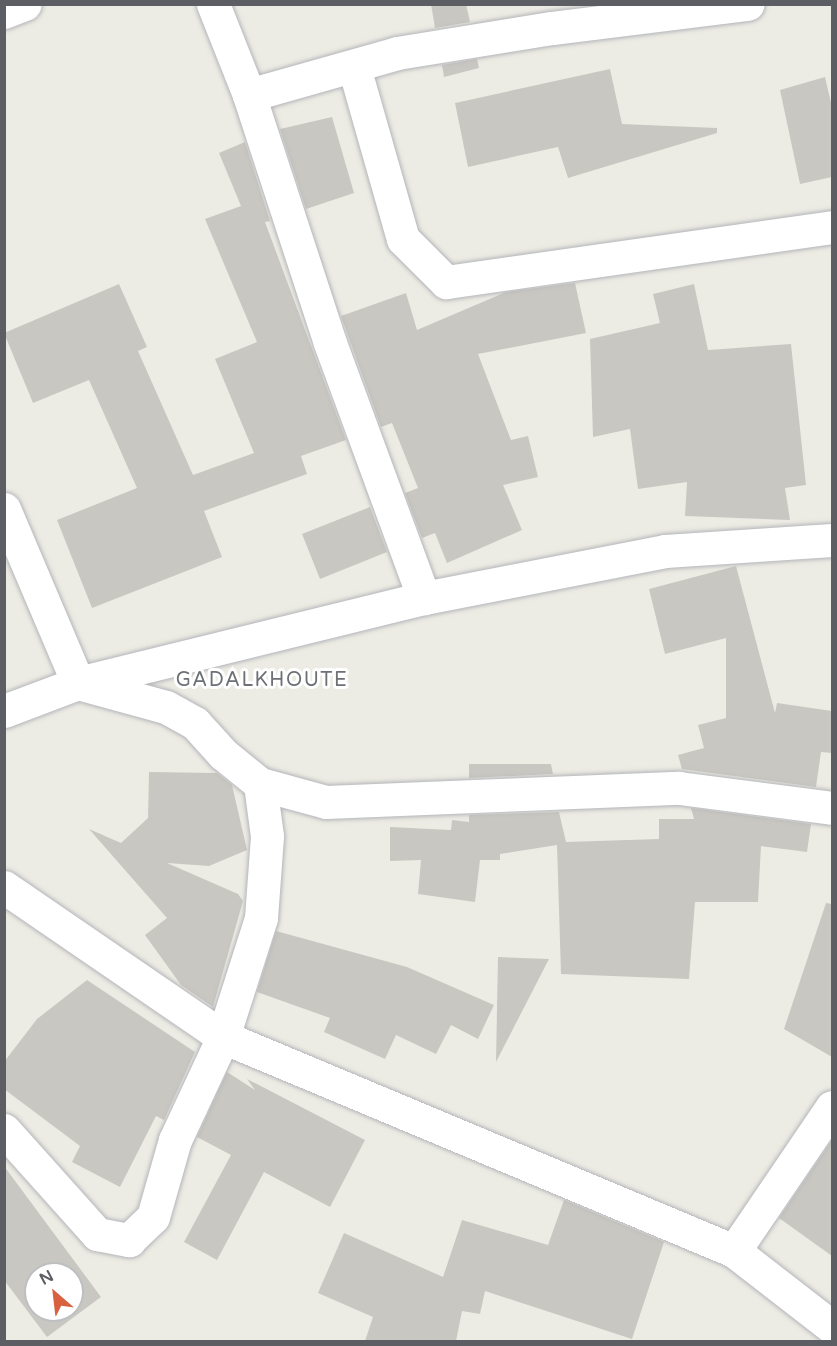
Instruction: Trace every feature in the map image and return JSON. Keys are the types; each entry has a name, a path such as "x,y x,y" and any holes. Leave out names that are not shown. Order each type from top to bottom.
{"street":[{"path":"4,12 25,4"},
{"path":"213,4 249,95 330,343 424,598"},
{"path":"249,95 397,53 552,28 748,4"},
{"path":"354,67 403,239 446,282 832,227"},
{"path":"4,509 78,683"},
{"path":"4,711 78,683 424,598 665,551 832,540"},
{"path":"78,683 166,707 195,723 223,754 260,784 326,802 679,788 832,808"},
{"path":"4,1130 97,1234 129,1240 153,1217 175,1140 223,1037 261,918 267,836 260,784"},
{"path":"4,887 223,1037 734,1251 832,1327"},
{"path":"734,1251 832,1107"}],"building":[{"path":"431,4 466,4 470,22 435,28"},
{"path":"477,59 479,68 444,77 442,65"},
{"path":"610,69 622,124 717,128 717,133 568,178 558,147 468,167 455,103"},
{"path":"825,77 832,107 832,177 800,184 780,90"},
{"path":"332,117 354,193 306,209 280,129"},
{"path":"245,142 270,221 265,222 346,440 301,456 307,474 204,511 222,557 92,608 57,520 137,488 89,380 33,403 4,333 119,284 147,347 138,351 193,475 254,453 215,359 257,342 205,219 241,206 219,153"},
{"path":"575,283 586,333 478,354 511,440 528,436 538,477 503,485 522,530 447,563 435,533 422,538 405,493 418,488 392,423 381,427 341,316 406,293 417,330 506,292"},
{"path":"694,284 708,350 791,344 806,485 785,488 790,520 685,516 687,482 638,489 630,429 593,437 590,339 660,323 653,294"},
{"path":"370,507 387,552 320,579 302,534"},
{"path":"736,566 775,713 777,703 832,711 832,753 821,752 816,787 682,769 678,755 704,748 698,725 726,718 726,638 665,654 649,589"},
{"path":"469,764 551,764 553,774 469,778"},
{"path":"149,772 217,773 232,785 247,850 209,866 167,863 238,894 243,901 213,1007 181,985 145,935 167,918 89,829 121,843 148,818"},
{"path":"691,808 811,824 807,852 761,846 758,902 695,902 689,979 561,974 557,845 500,854 500,860 480,860 475,902 418,894 421,860 390,861 390,827 451,830 452,820 469,822 469,815 559,812 566,842 659,839 659,819 694,819"},
{"path":"826,903 832,904 832,1057 784,1029"},
{"path":"276,931 407,967 494,1005 478,1039 451,1025 436,1054 396,1035 385,1059 324,1032 330,1018 257,992"},
{"path":"498,957 549,959 496,1062"},
{"path":"87,980 195,1052 164,1120 156,1116 120,1187 72,1162 80,1146 4,1089 4,1062 37,1019"},
{"path":"227,1072 255,1090 247,1079 365,1140 330,1207 264,1172 217,1260 184,1242 231,1155 197,1137"},
{"path":"832,1140 832,1256 779,1218"},
{"path":"4,1166 75,1262 24,1262 24,1307 4,1280"},
{"path":"564,1200 664,1242 632,1339 485,1291 480,1314 462,1311 456,1341 365,1341 373,1317 318,1293 344,1233 443,1277 462,1220 548,1245"},
{"path":"84,1274 101,1297 84,1310"},
{"path":"36,1322 67,1322 47,1337"}],"district":[{"name":"GADALKHOUTE","path":"262,680"}]}
